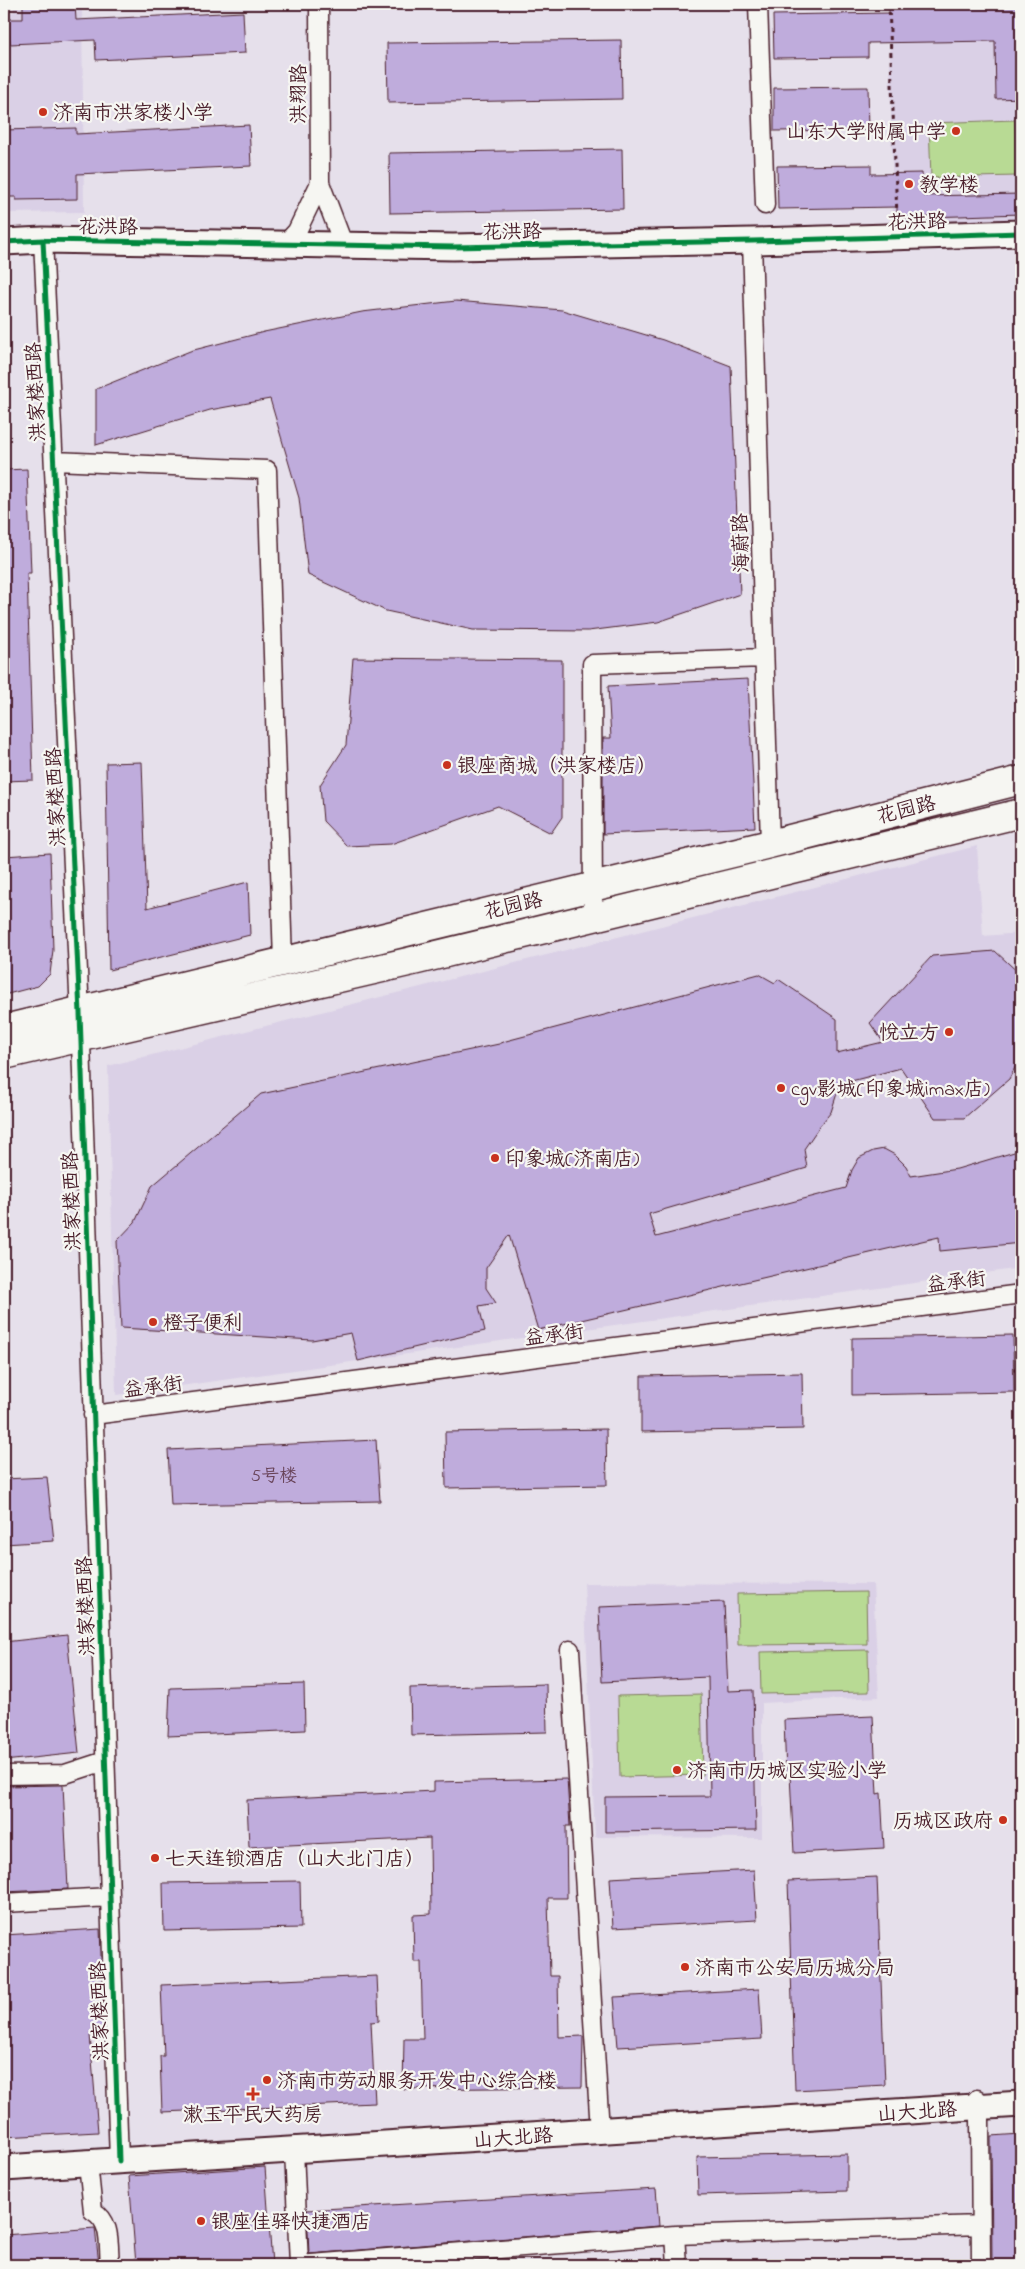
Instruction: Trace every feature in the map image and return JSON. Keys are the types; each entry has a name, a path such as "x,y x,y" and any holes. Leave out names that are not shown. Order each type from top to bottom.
{"main road":[{"name":"花洪路","path":"4,242 43,240 453,247 752,242 1021,233"},
{"name":"花园路","path":"4,1055 80,1026 283,962 770,844 1021,780"},
{"name":"花园路","path":"4,1030 80,1026 593,917 1021,813"},
{"name":"山大北路","path":"978,2103 1021,2096"},
{"name":"山大北路","path":"4,2168 88,2163 119,2157 978,2103 1021,2104"},
{"name":"山大北路","path":"4,2159 119,2157 294,2150 600,2127"}],"street":[{"name":"洪翔路","path":"319,4 320,183 344,246"},
{"path":"758,4 765,205"},
{"name":"洪翔路","path":"285,244 297,231 320,183"},
{"name":"洪家楼西路","path":"43,240 80,1026 119,2157"},
{"name":"海蔚路","path":"752,242 770,844"},
{"path":"54,461 267,470 283,962"},
{"path":"593,917 592,664 764,658"},
{"name":"益承街","path":"93,1415 1021,1294"},
{"path":"570,1650 600,2127"},
{"path":"4,1775 65,1774 105,1761"},
{"path":"4,1904 110,1898"},
{"path":"978,2103 982,2265"},
{"path":"294,2150 299,2265 675,2235 981,2226"},
{"path":"88,2163 92,2211 101,2216 107,2225 110,2265"},
{"path":"675,2235 676,2265"}],"path":[{"path":"889,4 897,218 906,218"}],"shaded area":[{"name":"济南市洪家楼小学","path":"14,4 82,4 84,212 4,213 4,12 14,12"},
{"name":"山东大学附属中学","path":"889,4 1021,4 1021,219 893,222"},
{"path":"977,846 983,936 1021,933 1021,1268 116,1395 108,1066"},
{"name":"济南市历城区实验小学","path":"584,1583 873,1584 879,1697 762,1703 762,1838 595,1837"}],"green space":[{"path":"1015,120 1017,176 931,178 929,123"},
{"path":"866,1592 867,1644 738,1645 737,1594"},
{"path":"868,1650 869,1692 761,1694 760,1652"},
{"path":"701,1694 703,1775 620,1777 618,1696"}],"building":[{"path":"23,4 75,4 76,20 243,12 245,53 96,60 95,40 10,44 8,19 23,19"},
{"path":"889,4 1021,4 1021,98 996,99 995,41 868,43 868,57 774,58 773,15 889,13"},
{"path":"621,40 622,99 388,103 387,43"},
{"path":"868,87 869,130 774,131 774,88"},
{"path":"249,125 251,166 77,174 77,199 16,200 16,197 4,197 4,130 76,128 76,134"},
{"path":"622,149 623,209 390,213 389,153"},
{"path":"871,165 871,174 922,173 923,196 1021,194 1021,214 897,218 897,207 778,209 777,166"},
{"path":"456,301 562,310 663,340 731,366 740,594 658,622 588,631 473,630 386,611 308,575 299,498 270,399 210,410 96,445 96,389 190,351 264,332 362,312"},
{"path":"27,469 31,573 27,573 33,780 4,781 4,470"},
{"name":"银座商城（洪家楼店）","path":"353,658 562,660 562,817 551,833 498,806 391,844 347,846 323,821 320,785 346,745"},
{"path":"748,679 755,827 603,834 603,738 611,738 608,686"},
{"path":"142,762 147,908 248,882 250,935 109,970 106,763"},
{"path":"50,853 53,950 50,974 38,986 4,995 4,856"},
{"name":"印象城(济南店)","path":"995,951 1021,975 1021,1056 1009,1079 964,1118 935,1118 901,1068 840,1084 831,1112 804,1149 807,1168 649,1214 656,1237 846,1188 852,1170 859,1158 873,1151 884,1149 895,1155 906,1166 911,1176 957,1169 1021,1150 1021,1243 940,1251 939,1237 538,1330 509,1235 486,1268 486,1288 496,1303 479,1306 485,1331 358,1361 351,1333 312,1340 121,1328 117,1241 135,1222 152,1186 261,1094 499,1044 759,974 775,983 778,979 837,1019 837,1053 883,1042 870,1023 932,956"},
{"path":"1013,1335 1014,1392 852,1395 852,1338"},
{"path":"802,1373 803,1429 641,1432 641,1376"},
{"path":"606,1429 607,1485 446,1488 445,1432"},
{"path":"376,1440 380,1501 171,1505 168,1450"},
{"path":"47,1477 54,1541 4,1544 4,1479"},
{"path":"724,1602 728,1691 753,1690 756,1830 605,1832 605,1797 710,1796 708,1677 602,1682 599,1607"},
{"path":"67,1635 79,1753 4,1761 4,1642"},
{"path":"304,1684 305,1730 168,1736 170,1688"},
{"path":"546,1684 547,1732 411,1735 410,1688"},
{"path":"873,1716 877,1794 881,1793 884,1848 794,1853 790,1775 786,1775 784,1720"},
{"path":"567,1779 570,1826 566,1826 567,1898 548,1898 550,1976 558,1976 559,2037 583,2036 582,2087 403,2089 404,2039 423,2039 421,1962 414,1962 413,1915 431,1914 430,1838 249,1847 247,1800 434,1791 434,1782"},
{"path":"63,1785 68,1889 4,1892 4,1786"},
{"path":"754,1870 757,1920 613,1928 610,1878"},
{"path":"877,1877 885,2085 795,2090 788,1881"},
{"path":"300,1881 301,1928 164,1931 163,1883"},
{"path":"100,1929 104,2035 90,2035 98,2132 4,2137 4,1935"},
{"path":"377,1976 379,2021 371,2022 375,2103 162,2112 160,2056 164,2056 161,1985"},
{"path":"759,1989 762,2039 618,2047 614,1997"},
{"path":"1021,2134 1021,2265 992,2265 991,2136"},
{"path":"847,2154 847,2191 698,2195 697,2157"},
{"name":"银座佳驿快捷酒店","path":"265,2167 272,2265 136,2265 129,2176"},
{"path":"656,2189 659,2226 309,2254 307,2210"},
{"path":"95,2228 99,2265 6,2265 4,2235"}],"cycle path":[{"path":"4,242 43,240 453,247 1021,233"},
{"path":"43,240 80,1013 119,2161"}],"place":[{"name":"济南市洪家楼小学","path":"43,112"},
{"name":"山东大学附属中学","path":"956,131"},
{"name":"教学楼","path":"909,184"},
{"name":"银座商城（洪家楼店）","path":"447,765"},
{"name":"悦立方","path":"949,1032"},
{"name":"cgv影城(印象城imax店)","path":"781,1088"},
{"name":"印象城(济南店)","path":"495,1158"},
{"name":"橙子便利","path":"153,1322"},
{"name":"济南市历城区实验小学","path":"677,1770"},
{"name":"历城区政府","path":"1003,1820"},
{"name":"七天连锁酒店（山大北门店）","path":"155,1858"},
{"name":"济南市公安局历城分局","path":"685,1967"},
{"name":"济南市劳动服务开发中心综合楼","path":"267,2080"},
{"name":"漱玉平民大药房","path":"253,2094"},
{"name":"银座佳驿快捷酒店","path":"201,2221"}]}
